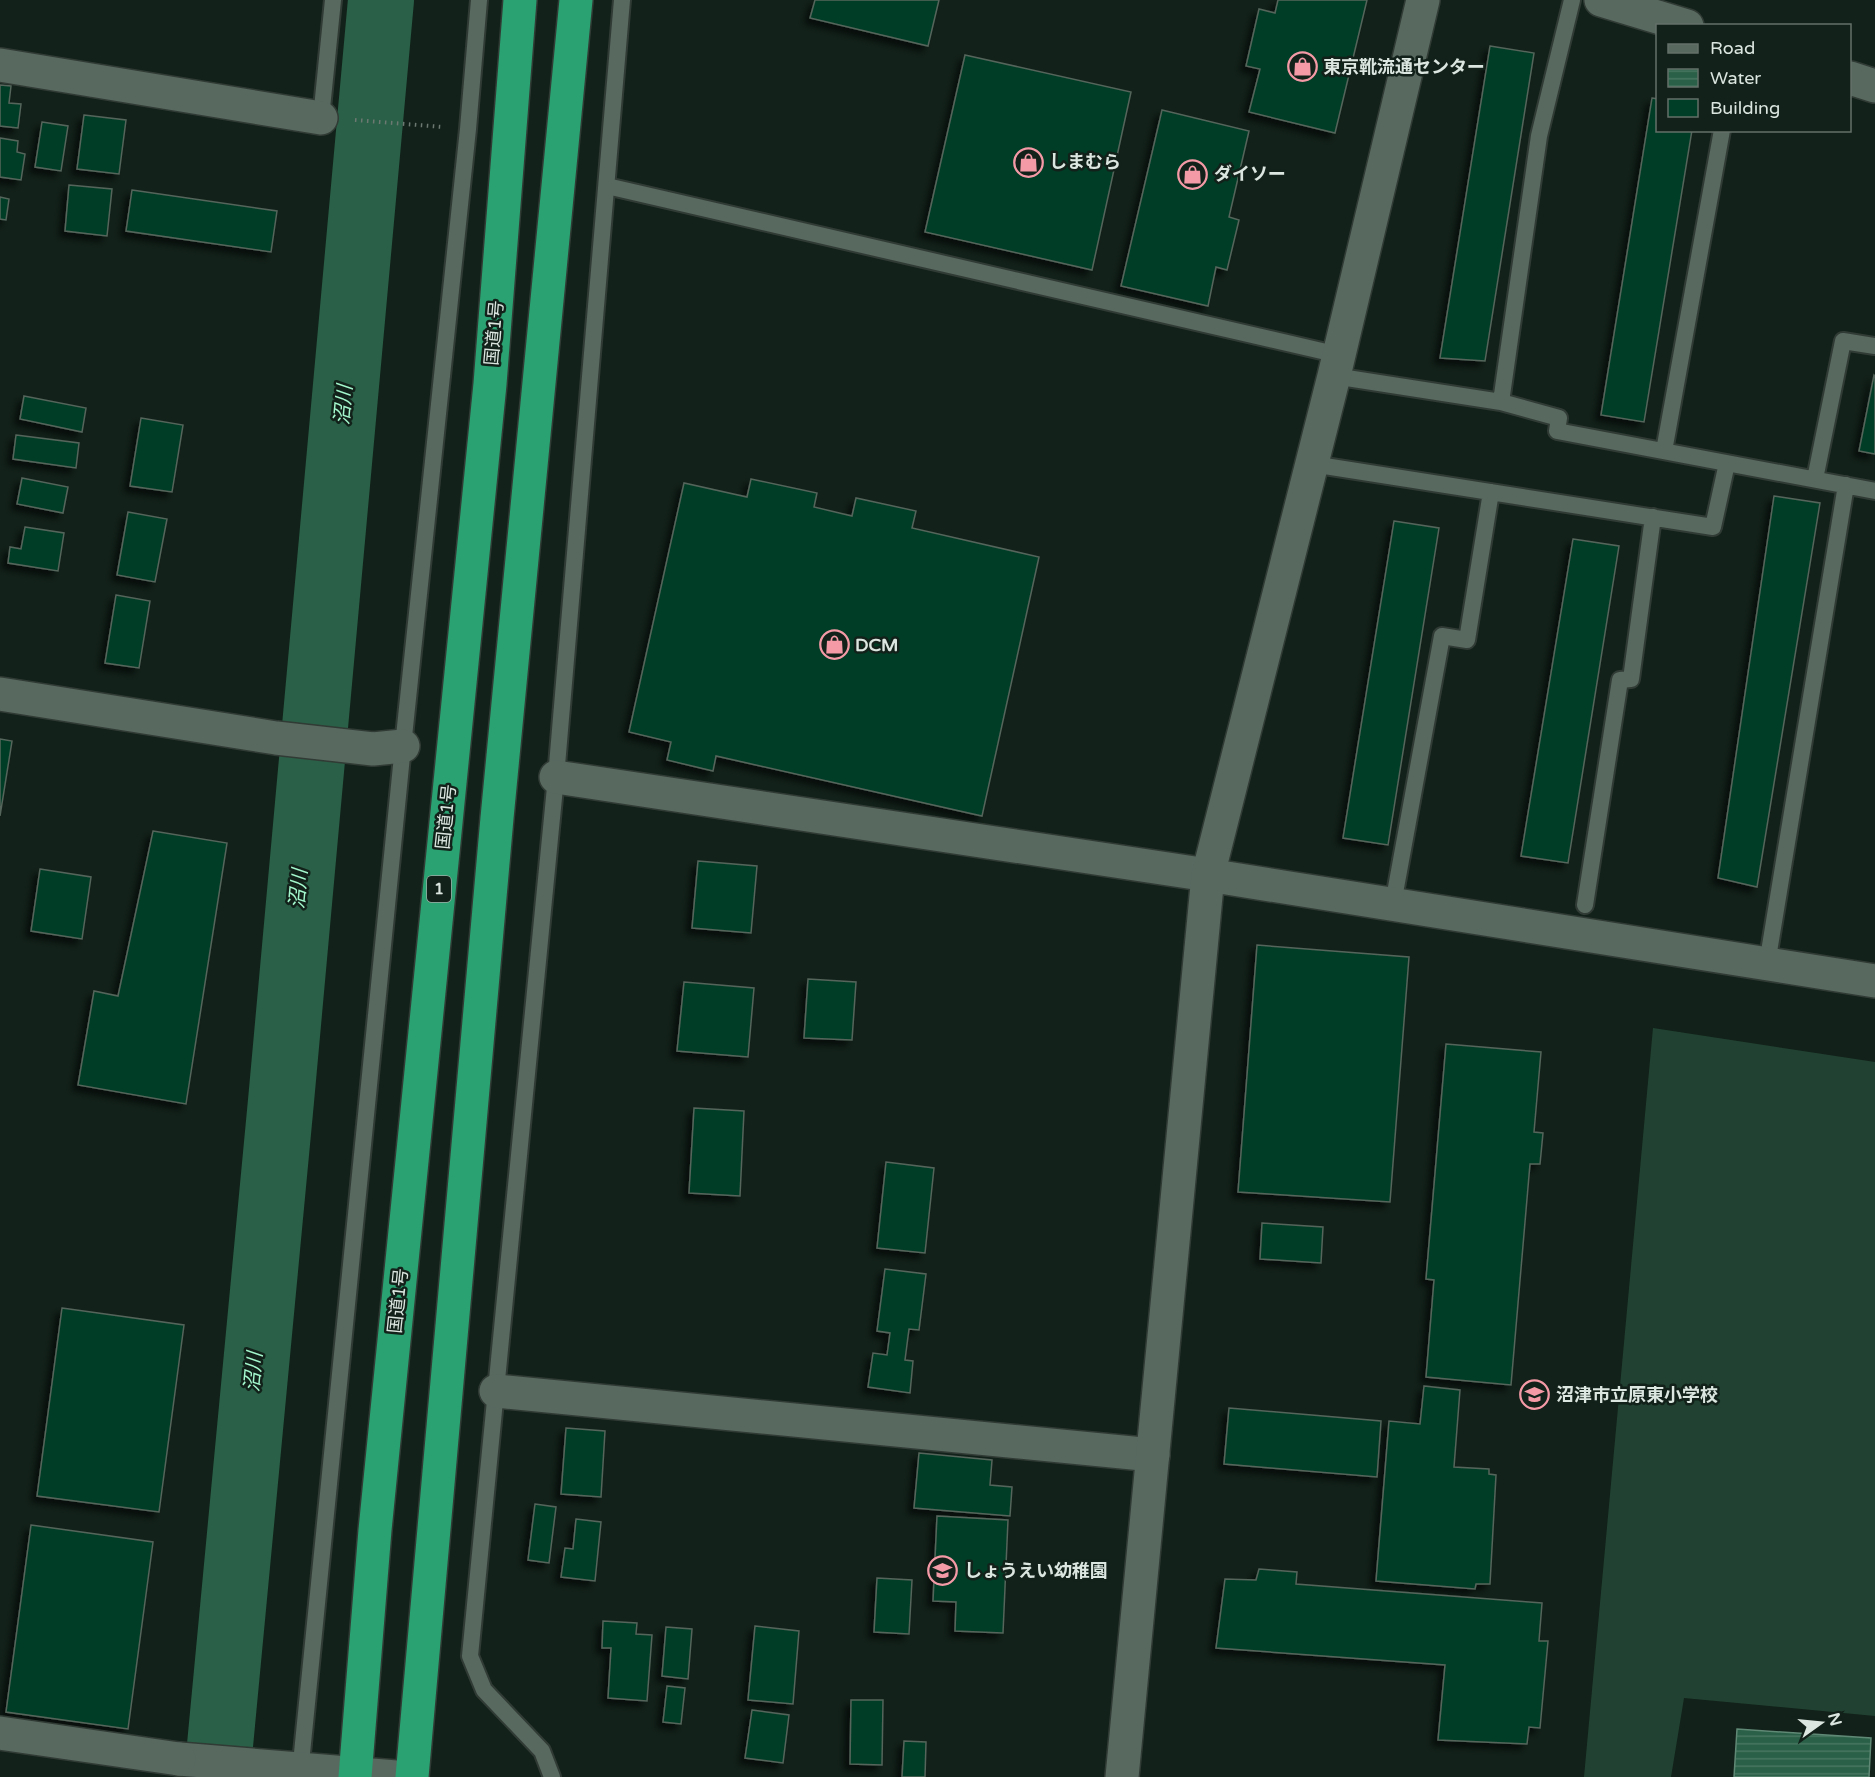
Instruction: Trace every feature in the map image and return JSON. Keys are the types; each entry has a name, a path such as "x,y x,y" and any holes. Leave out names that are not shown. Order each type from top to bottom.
{"highway":[{"name":"国道1号","path":"356,1775 375,1530 490,384 520,0"},
{"path":"412,1777 499,794 576,0"}],"street":[{"path":"1122,1777 1208,875 1312,464 1423,0"},
{"path":"1601,0 1680,24"},
{"path":"0,65 321,118"},
{"path":"1851,78 1875,86"},
{"path":"0,694 276,738 388,748"},
{"path":"556,777 1208,875 1875,981"},
{"path":"496,1391 1153,1455"},
{"path":"0,1733 170,1765 396,1777"}],"lane":[{"path":"321,118 333,0"},
{"path":"290,1771 388,748 467,141 479,0"},
{"path":"552,1777 542,1751 484,1690 470,1656 556,777 622,0"},
{"path":"1501,402 1539,136 1572,0"},
{"path":"1664,451 1722,132"},
{"path":"607,186 1336,366 1501,402 1559,418 1557,431 1875,491"},
{"path":"1815,479 1843,341 1875,346"},
{"path":"1312,464 1713,527 1727,463"},
{"path":"1767,964 1846,485"},
{"path":"1393,904 1442,636 1467,640 1491,492"},
{"path":"1585,905 1620,681 1630,679 1653,517"}],"path":[{"path":"321,118 427,126"}],"shaded area":[{"path":"1653,1028 1875,1062 1875,1716 1684,1698 1671,1777 1584,1777"}],"water":[{"path":"1737,1729 1871,1738 1869,1777 1734,1777"}],"building":[{"path":"815,0 939,0 928,46 810,18"},
{"name":"東京靴流通センター","path":"1278,0 1367,0 1335,133 1249,112 1260,69 1246,66 1259,9 1275,13"},
{"path":"1490,46 1534,53 1485,361 1440,358"},
{"name":"しまむら","path":"965,55 1131,92 1092,270 925,232"},
{"path":"0,85 11,86 9,103 21,104 18,128 0,126"},
{"path":"1652,98 1656,99 1656,132 1692,132 1644,422 1601,415"},
{"name":"ダイソー","path":"1162,110 1249,131 1229,217 1239,220 1227,270 1216,267 1208,306 1121,286"},
{"path":"84,115 126,120 119,174 77,169"},
{"path":"42,122 68,126 61,171 35,167"},
{"path":"0,138 18,141 17,152 25,154 21,180 0,177"},
{"path":"69,185 112,189 107,236 65,231"},
{"path":"132,190 277,211 271,252 126,231"},
{"path":"0,197 9,199 6,220 0,219"},
{"path":"1875,376 1875,454 1859,451"},
{"path":"24,396 86,408 82,432 20,419"},
{"path":"141,418 183,425 172,492 130,486"},
{"path":"16,435 79,443 76,468 13,459"},
{"path":"22,478 68,487 63,513 17,504"},
{"name":"DCM","path":"751,479 817,493 814,507 852,516 856,498 916,511 912,528 1039,557 982,816 716,756 713,771 667,760 671,742 629,732 684,483 747,497"},
{"path":"1774,496 1820,503 1757,887 1718,878"},
{"path":"128,512 167,519 155,582 117,575"},
{"path":"1394,521 1439,528 1388,845 1343,838"},
{"path":"25,527 64,533 58,571 8,563 10,547 21,549"},
{"path":"1573,539 1619,546 1568,863 1521,856"},
{"path":"116,595 150,601 139,668 105,663"},
{"path":"0,739 12,741 0,816"},
{"path":"153,831 227,843 186,1104 78,1085 94,991 118,996"},
{"path":"698,861 757,866 751,933 692,928"},
{"path":"40,869 91,877 82,939 31,931"},
{"path":"1257,945 1409,957 1390,1202 1238,1192"},
{"path":"808,979 856,982 852,1040 804,1038"},
{"path":"684,982 754,988 748,1057 677,1051"},
{"path":"1446,1044 1541,1052 1534,1132 1543,1133 1540,1164 1530,1164 1511,1385 1426,1377 1434,1280 1426,1279"},
{"path":"694,1108 744,1111 740,1196 689,1193"},
{"path":"886,1162 934,1168 925,1253 877,1248"},
{"path":"1262,1223 1323,1227 1321,1263 1260,1259"},
{"path":"885,1269 926,1274 919,1330 909,1329 905,1360 913,1361 910,1393 868,1387 873,1353 887,1355 890,1333 877,1331"},
{"path":"62,1308 184,1325 159,1512 37,1496"},
{"path":"1424,1386 1460,1390 1454,1467 1489,1469 1489,1474 1496,1475 1490,1584 1476,1584 1475,1589 1376,1581 1389,1421 1420,1424"},
{"path":"1229,1408 1381,1421 1377,1477 1224,1464"},
{"path":"566,1428 605,1431 601,1497 561,1494"},
{"path":"919,1453 992,1460 990,1485 1012,1487 1010,1516 914,1508"},
{"path":"535,1504 556,1507 549,1563 528,1560"},
{"path":"937,1516 1008,1520 1003,1633 955,1631 956,1602 933,1601"},
{"path":"576,1519 601,1522 595,1581 561,1577 565,1548 573,1549"},
{"path":"31,1525 153,1542 128,1729 6,1712"},
{"path":"1259,1569 1297,1572 1296,1584 1542,1603 1539,1641 1548,1641 1540,1728 1529,1727 1527,1744 1438,1740 1445,1665 1216,1648 1225,1579 1256,1580"},
{"path":"877,1578 912,1580 909,1634 874,1632"},
{"path":"603,1621 637,1623 636,1634 652,1635 647,1701 608,1698 611,1648 602,1648"},
{"path":"755,1626 799,1631 793,1704 748,1700"},
{"path":"666,1627 692,1629 688,1679 662,1676"},
{"path":"667,1686 685,1688 681,1724 663,1722"},
{"path":"851,1700 883,1700 882,1765 850,1764"},
{"path":"752,1710 789,1715 783,1763 745,1758"},
{"path":"904,1741 926,1742 925,1777 902,1777"}],"waterway":[{"name":"沼川","path":"217,1777 381,0"}],"place":[{"name":"東京靴流通センター","path":"1302,67"},
{"name":"しまむら","path":"1028,162"},
{"name":"ダイソー","path":"1193,174"},
{"name":"DCM","path":"834,645"},
{"name":"沼津市立原東小学校","path":"1535,1395"},
{"name":"しょうえい幼稚園","path":"943,1571"}]}
